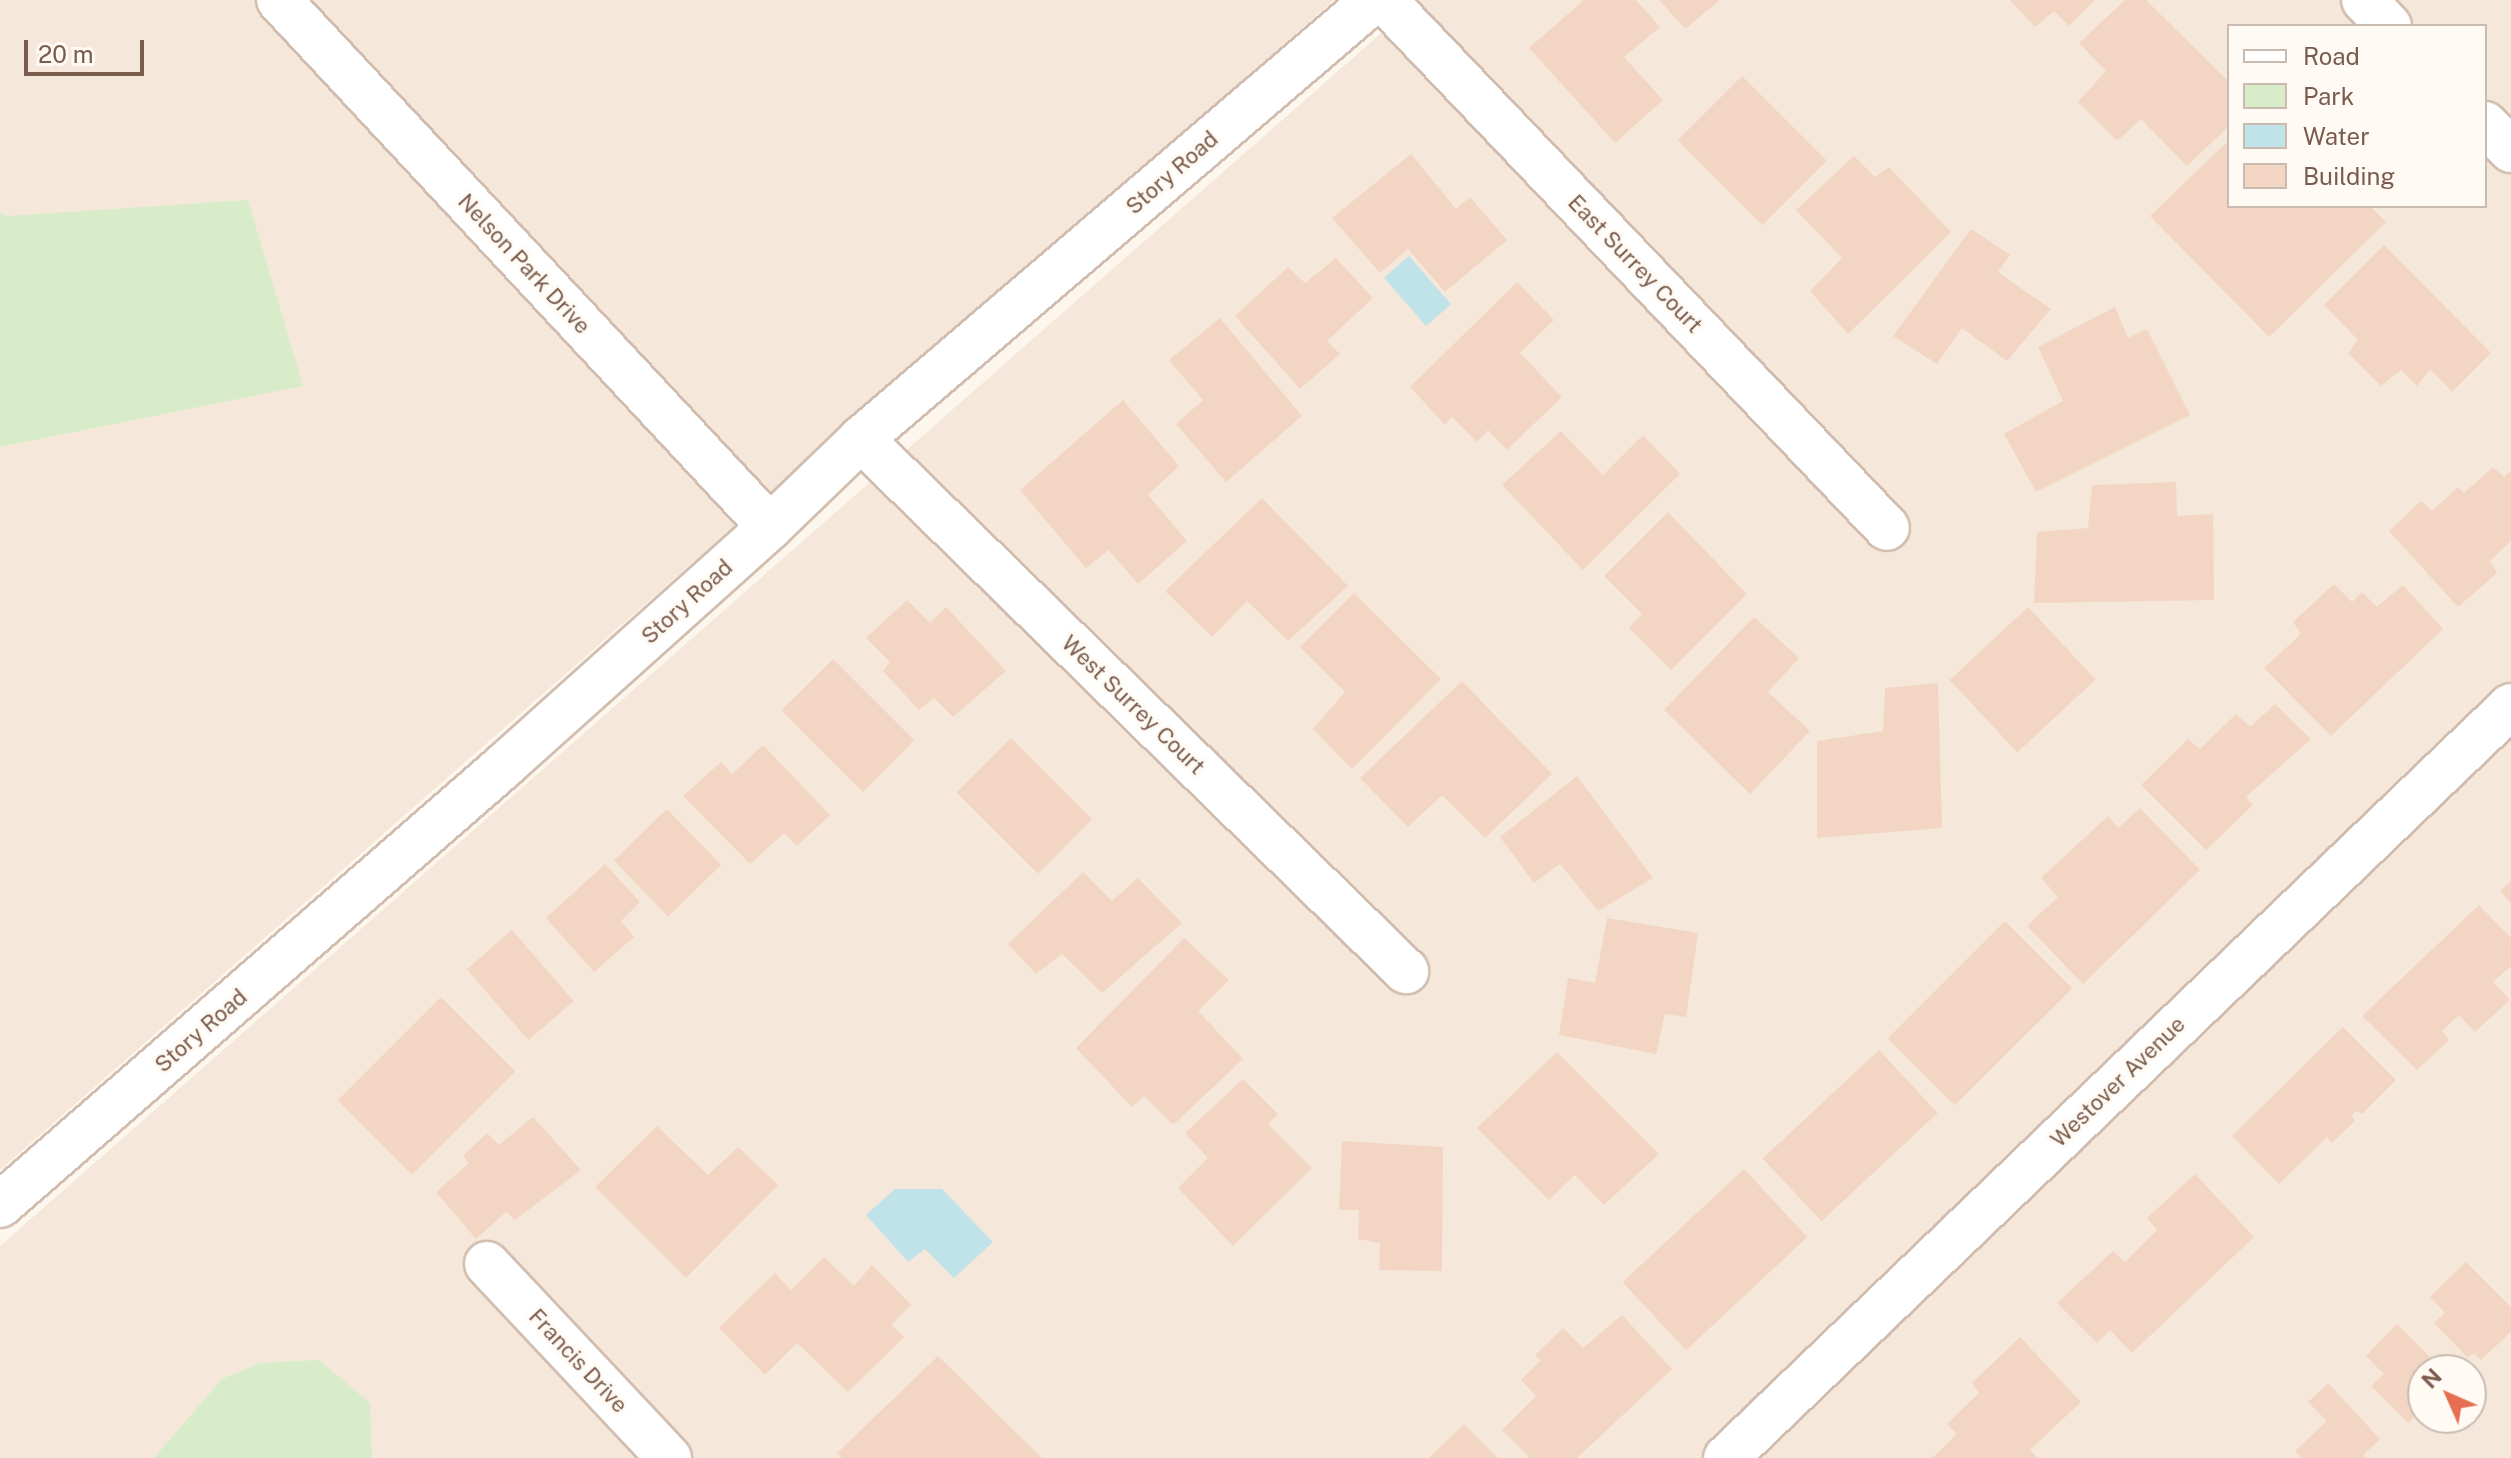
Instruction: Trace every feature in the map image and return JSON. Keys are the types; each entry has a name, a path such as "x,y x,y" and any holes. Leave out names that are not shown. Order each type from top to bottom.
{"street":[{"name":"Nelson Park Drive","path":"279,0 770,527"},
{"name":"Story Road","path":"0,1205 506,764 770,527 861,439 1374,0"},
{"name":"East Surrey Court","path":"1384,0 1887,528"},
{"path":"2364,0 2387,24"},
{"path":"2487,126 2511,150"},
{"name":"West Surrey Court","path":"861,439 1406,971"},
{"name":"Westover Avenue","path":"1726,1458 2511,706"},
{"name":"Francis Drive","path":"487,1264 669,1458"}],"shaded area":[{"path":"0,0 1334,0 0,1170 0,447 302,385 0,212"},
{"path":"1419,0 2511,0 2511,1458 0,1458 0,1246"}],"green space":[{"path":"248,200 303,386 0,447 0,212 7,216"},
{"path":"319,1360 370,1403 372,1458 154,1458 222,1379 260,1363"}],"water":[{"path":"1409,256 1451,304 1426,326 1384,278"},
{"path":"895,1189 942,1189 993,1242 954,1278 925,1249 908,1262 866,1215"}],"building":[{"path":"1584,0 1636,0 1660,27 1624,57 1663,100 1615,143 1529,48"},
{"path":"1659,0 1720,0 1685,29"},
{"path":"2010,0 2095,0 2069,26 2054,11 2035,27"},
{"path":"2125,0 2146,0 2227,80 2227,128 2187,166 2141,119 2117,141 2078,102 2106,71 2079,43"},
{"path":"1742,76 1827,161 1763,225 1678,140"},
{"path":"2227,142 2227,208 2372,208 2386,222 2269,337 2150,216"},
{"path":"1411,154 1456,209 1470,197 1507,240 1445,292 1408,249 1380,273 1332,218"},
{"path":"1854,156 1875,177 1889,167 1951,232 1848,334 1810,291 1842,258 1796,210"},
{"path":"1971,229 2010,255 1998,272 2051,309 2007,361 1962,328 1937,364 1893,336"},
{"path":"2384,245 2491,353 2452,392 2430,369 2417,386 2401,370 2381,386 2348,353 2358,340 2324,305"},
{"path":"1336,258 1373,298 1327,341 1340,354 1300,389 1235,316 1288,267 1305,283"},
{"path":"1517,282 1554,320 1520,353 1562,397 1507,450 1488,430 1477,442 1452,417 1445,425 1410,387"},
{"path":"2115,307 2128,338 2147,329 2190,415 2036,492 2004,434 2063,401 2038,347"},
{"path":"1220,318 1302,416 1226,482 1176,424 1203,400 1169,360"},
{"path":"1123,400 1179,466 1148,495 1187,541 1138,584 1109,550 1086,568 1020,490"},
{"path":"1561,431 1603,475 1643,435 1680,474 1583,570 1502,485"},
{"path":"2493,467 2504,477 2511,470 2511,541 2490,561 2497,573 2458,607 2389,531 2421,501 2432,511 2458,487 2464,493"},
{"path":"2176,482 2177,516 2213,514 2214,600 2034,603 2037,532 2088,528 2092,485"},
{"path":"1262,498 1348,586 1288,641 1247,601 1212,637 1165,591"},
{"path":"1668,512 1747,594 1671,670 1629,628 1642,614 1604,576"},
{"path":"2334,584 2352,602 2362,592 2377,607 2403,585 2443,629 2331,736 2264,668 2301,634 2293,622"},
{"path":"1354,593 1441,679 1352,769 1313,729 1345,692 1300,647"},
{"path":"907,600 930,623 946,607 1006,671 953,717 934,698 919,710 883,671 890,662 866,638"},
{"path":"2028,607 2096,679 2017,752 1950,680"},
{"path":"1754,617 1799,658 1768,692 1810,731 1750,794 1664,710"},
{"path":"833,659 914,740 863,792 781,711"},
{"path":"1462,681 1552,774 1485,838 1442,795 1408,827 1360,778"},
{"path":"1938,683 1942,828 1817,838 1817,741 1883,731 1885,688"},
{"path":"2275,704 2311,739 2246,797 2253,805 2206,850 2141,785 2188,739 2200,749 2236,714 2250,727"},
{"path":"1011,738 1092,819 1038,874 957,792"},
{"path":"763,745 830,815 797,846 784,833 750,864 683,796 721,762 732,774"},
{"path":"1577,776 1653,878 1598,911 1560,864 1534,883 1500,837"},
{"path":"2140,808 2200,870 2083,984 2027,926 2058,897 2041,878 2108,816 2118,828"},
{"path":"667,809 721,865 668,917 614,860"},
{"path":"605,864 640,902 621,921 634,937 594,972 546,918"},
{"path":"1083,872 1112,901 1138,878 1182,923 1102,993 1062,954 1036,974 1008,944"},
{"path":"2511,881 2511,903 2500,891"},
{"path":"2479,905 2511,938 2511,966 2493,982 2510,1000 2475,1032 2459,1015 2442,1031 2449,1040 2417,1070 2362,1016"},
{"path":"1607,918 1698,933 1686,1017 1665,1014 1656,1054 1559,1035 1568,978 1595,983"},
{"path":"2005,921 2072,988 1955,1106 1888,1038"},
{"path":"512,930 574,1001 528,1040 467,969"},
{"path":"1184,938 1229,980 1198,1011 1243,1059 1173,1125 1144,1096 1132,1107 1076,1048"},
{"path":"441,997 515,1071 412,1174 338,1100"},
{"path":"2343,1027 2396,1080 2362,1114 2356,1111 2352,1116 2355,1121 2332,1143 2327,1137 2279,1184 2232,1136"},
{"path":"1879,1050 1938,1113 1821,1221 1763,1158"},
{"path":"1557,1052 1659,1154 1604,1205 1575,1175 1549,1200 1477,1128"},
{"path":"1243,1079 1278,1114 1268,1124 1312,1168 1233,1246 1178,1188 1208,1158 1185,1133"},
{"path":"533,1117 581,1170 515,1220 506,1212 476,1239 436,1192 469,1163 463,1156 487,1133 499,1145"},
{"path":"657,1126 708,1175 738,1147 778,1185 686,1278 595,1187"},
{"path":"1342,1141 1443,1147 1442,1271 1379,1270 1380,1243 1358,1239 1359,1210 1339,1210"},
{"path":"1744,1169 1807,1237 1686,1350 1623,1282"},
{"path":"2195,1174 2254,1237 2132,1353 2110,1330 2097,1343 2057,1303 2113,1251 2125,1262 2157,1230 2147,1218"},
{"path":"824,1257 854,1286 872,1265 911,1305 891,1325 904,1337 848,1392 797,1343 765,1375 719,1328 775,1273 791,1290"},
{"path":"2466,1262 2511,1307 2511,1332 2487,1354 2464,1354 2434,1323 2445,1313 2430,1297"},
{"path":"1622,1315 1672,1369 1577,1458 1530,1458 1502,1430 1536,1396 1521,1380 1541,1360 1535,1355 1563,1328 1583,1348"},
{"path":"2397,1324 2427,1354 2407,1354 2407,1422 2371,1386 2384,1374 2366,1356"},
{"path":"2020,1337 2081,1402 2030,1450 2038,1458 1932,1458 1957,1434 1947,1424 1979,1393 1972,1383"},
{"path":"938,1356 1042,1458 842,1458 837,1453"},
{"path":"2328,1383 2380,1439 2363,1455 2366,1458 2302,1458 2295,1451 2327,1421 2308,1402"},
{"path":"1464,1424 1498,1458 1429,1458"}]}
